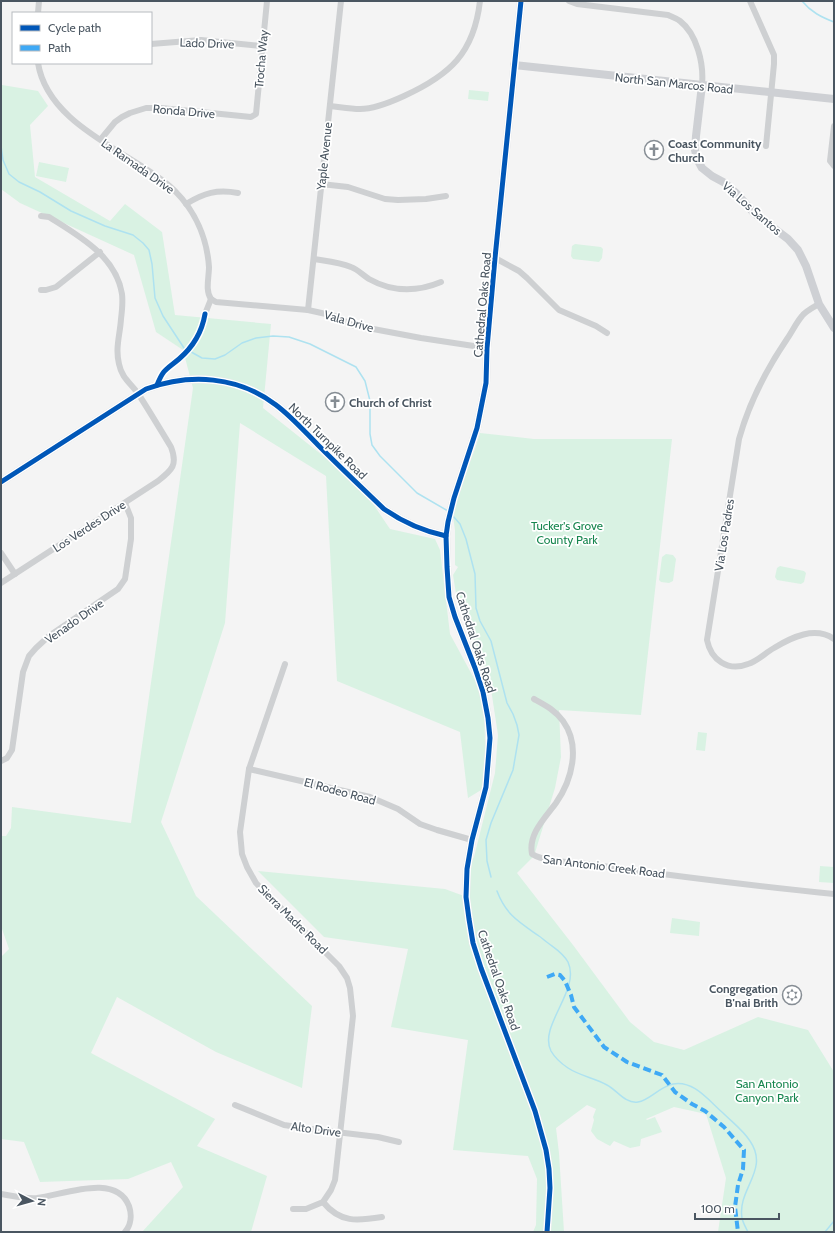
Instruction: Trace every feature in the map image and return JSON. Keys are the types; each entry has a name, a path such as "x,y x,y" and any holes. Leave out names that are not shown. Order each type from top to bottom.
{"main road":[{"name":"Cathedral Oaks Road","path":"521,1 495,258 487,348 486,383 478,428 454,498 446,536 449,597 483,692 490,738 486,787 472,840 467,869 466,897 469,919 473,943 534,1111 546,1150 550,1188 547,1232"},
{"name":"North San Marcos Road","path":"514,65 834,99"},
{"name":"Via Los Santos","path":"702,85 695,143 697,159 702,168 712,176 725,183 754,213 788,239 798,250 806,266 820,304 834,328"},
{"name":"North Turnpike Road","path":"1,482 146,388 169,381 198,379 222,381 250,389 271,401 384,509 397,518 419,529 446,536"}],"street":[{"path":"38,12 39,1"},
{"name":"Trocha Way","path":"254,116 256,114 267,1"},
{"name":"Yaple Avenue","path":"308,310 341,1"},
{"path":"330,106 361,109 375,107 412,92 443,74 455,63 467,47 475,28 480,1"},
{"path":"569,1 577,4 668,15 678,19 690,33 695,44 702,64 702,85"},
{"path":"750,1 774,55 772,92 766,146"},
{"name":"Lado Drive","path":"152,44 201,40 262,46"},
{"name":"La Ramada Drive","path":"38,64 46,86 59,107 76,122 101,140 165,182 186,204 198,223 206,248 209,267 208,292 211,299 205,314"},
{"name":"Ronda Drive","path":"101,140 114,122 130,113 146,108 162,108 251,117 254,116"},
{"path":"834,126 830,161 834,166"},
{"path":"321,184 348,187 385,199 426,199 446,196"},
{"path":"186,204 204,194 216,191 238,193"},
{"path":"41,216 49,217 100,252 109,263 115,274 122,295 121,320 117,346 119,364 127,381 137,393"},
{"path":"40,290 56,287 100,252"},
{"path":"495,258 519,271 528,278 559,310 596,326 607,333"},
{"path":"314,259 343,264 353,268 369,279 386,286 422,289 441,282"},
{"name":"Vala Drive","path":"211,299 216,302 308,310 335,316 352,325 421,338 487,348"},
{"name":"Via Los Padres","path":"820,304 802,316 771,364 750,406 744,422 739,439 708,640 712,655 718,661 727,665 737,666 748,665 788,641 808,633 828,635 834,639"},
{"name":"Los Verdes Drive","path":"1,583 125,503 170,471 174,464 174,455 171,447 137,393"},
{"name":"Venado Drive","path":"1,761 7,758 12,750 23,672 29,656 49,636 118,590 122,584 126,573 131,539 131,518 125,503"},
{"path":"1,553 15,574"},
{"name":"Sierra Madre Road","path":"285,664 249,769 240,832 242,854 256,883 339,966 347,978 350,988 353,1016 335,1176 331,1190 323,1202"},
{"name":"San Antonio Creek Road","path":"534,699 551,708 563,721 570,734 573,756 572,767 563,790 536,830 532,854 539,858 730,883 834,894"},
{"name":"El Rodeo Road","path":"249,769 370,797 398,809 420,824 472,840"},
{"name":"Alto Drive","path":"235,1105 284,1125 378,1137 400,1142"},
{"path":"1,1194 22,1198 37,1198 94,1188 104,1188 118,1192 127,1199 131,1210 131,1219 125,1232"},
{"path":"293,1209 306,1209 323,1202 330,1211 339,1217 356,1220 382,1217"}],"green space":[{"path":"1,80 2,85 38,91 48,106 30,125 35,177 110,221 125,204 162,232 175,315 271,324 263,408 361,486 390,529 435,539 440,550 450,634 484,697 486,787 468,798 460,732 337,681 326,476 240,423 225,623 161,822 196,896 312,1006 302,1088 216,1052 117,997 91,1053 215,1119 197,1146 267,1176 251,1232 142,1232 183,1187 171,1162 128,1179 40,1182 24,1142 1,1139 1,957 9,949 1,926 1,836 6,836 11,828 12,807 131,823 193,388 183,350 156,332 134,255 20,203 1,189"},
{"path":"469,90 489,92 488,101 468,99"},
{"path":"39,162 69,168 66,182 36,176"},
{"path":"575,244 601,247 603,249 602,258 599,262 573,259 571,256 572,246"},
{"path":"480,433 534,439 672,439 641,715 559,710 561,757 555,788 534,856 517,873 630,1022 654,1042 684,1050 758,1017 808,1030 834,1072 834,1232 718,1232 726,1178 706,1114 674,1107 646,1119 655,1117 662,1132 641,1139 640,1146 630,1148 614,1141 610,1146 597,1139 591,1131 596,1109 587,1105 556,1128 564,1232 533,1232 536,1225 537,1179 528,1156 453,1150 468,1040 391,1027 408,949 324,937 258,871 445,889 464,896 465,870 474,857 495,773 498,735 491,689 480,652 466,626 457,600 453,575 458,567 455,565 455,530 453,516 462,482"},
{"path":"666,554 673,555 676,559 673,581 669,583 661,582 659,580 662,557"},
{"path":"780,566 804,571 806,573 804,582 801,584 777,580 775,577 777,568"},
{"path":"698,732 707,733 705,751 696,750"},
{"path":"820,866 834,867 834,883 819,882"},
{"path":"672,918 700,922 699,936 670,933"}],"waterway":[{"path":"802,1 816,14 834,22"},
{"path":"1,118 1,146 3,160 9,174 19,182 40,192 71,211 105,226 133,235 149,250 152,264 155,298 163,316 184,348 202,358 215,359 225,355 242,343 256,338 273,336 289,337 310,344 356,367 365,381 370,401 370,434 372,445 380,456 417,493 448,511"},
{"path":"453,516 460,524 466,539 475,574 476,608 480,621 491,641 507,703 513,714 519,735 513,770 491,823 486,840 487,861 491,877"},
{"path":"497,891 509,912 519,922 559,951 568,962 570,973 569,984 550,1030 549,1041 551,1051 559,1061 573,1071 611,1087 625,1099 633,1102 647,1099 663,1088 673,1084 688,1085 707,1097 750,1141 755,1151 755,1170 744,1198 742,1208 742,1220 748,1232"},
{"path":"825,1232 834,1221"}],"marked path":[{"path":"547,977 555,974 560,975 565,981 574,1007 604,1047 627,1062 662,1075 675,1092 705,1111 724,1127 744,1150 743,1169 738,1185 735,1207 738,1232"}],"cycle path":[{"path":"521,1 495,258 487,348 486,383 477,428 454,498 446,536 449,597 483,692 490,738 486,787 472,840 467,869 466,897 469,919 473,943 481,968 535,1111 546,1150 550,1188 547,1232"},
{"path":"157,385 166,370 193,344 202,327 205,314"},
{"path":"1,482 146,389 180,381 196,379 213,380 246,388 261,395 276,405 384,509 414,526 429,532 446,536"}],"place":[{"name":"Coast Community Church","path":"654,150"},
{"name":"Church of Christ","path":"335,402"},
{"name":"Congregation B'nai Brith","path":"792,995"}],"park label":[{"name":"Tucker's Grove County Park","path":"567,532"},
{"name":"San Antonio Canyon Park","path":"767,1090"}]}
